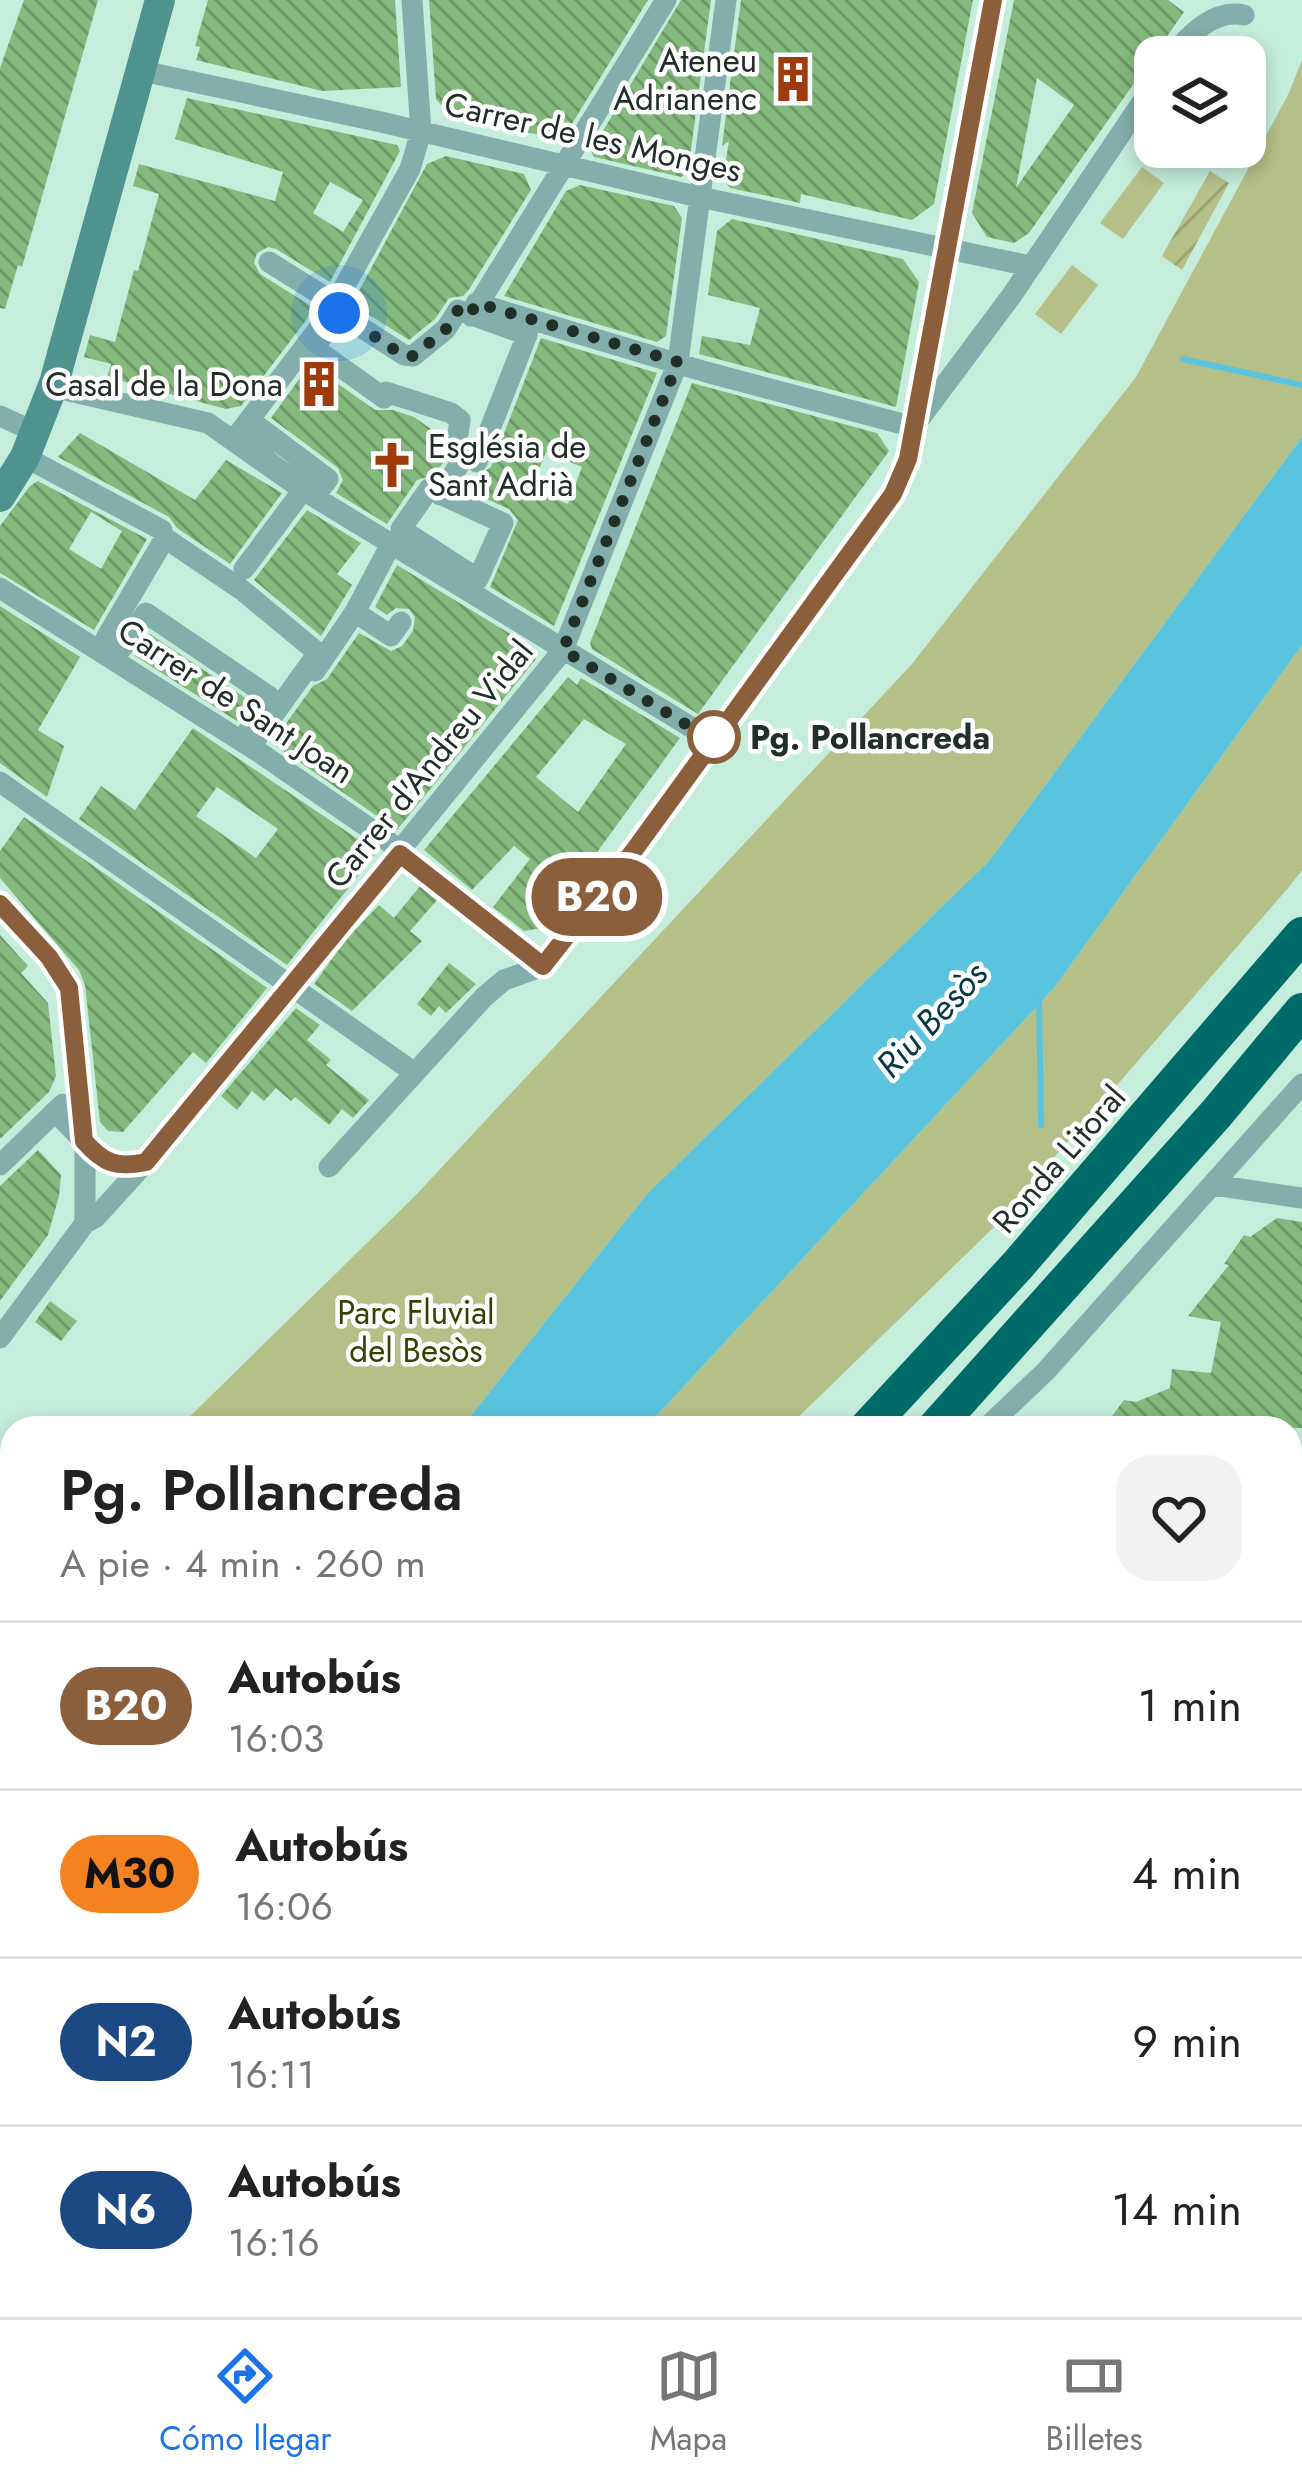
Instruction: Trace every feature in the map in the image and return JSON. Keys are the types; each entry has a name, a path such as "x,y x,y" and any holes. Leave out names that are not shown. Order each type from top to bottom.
{"highway":[{"name":"Ronda Litoral","path":"877,1416 1017,1266 1302,935"},
{"path":"946,1416 1201,1132 1302,1012"}],"street":[{"path":"0,497 30,445 52,387 160,0"},
{"path":"233,440 336,304 410,169 421,132 412,0"},
{"path":"473,310 666,0"},
{"name":"Carrer d'Andreu Vidal","path":"0,1339 85,1223 146,1162 563,650 678,362 726,0"},
{"path":"329,1168 484,997 503,980 543,966 635,849 893,494 908,459 993,0"},
{"path":"1188,36 1231,12 1244,15"},
{"name":"Carrer de les Monges","path":"142,71 699,197 1030,266"},
{"path":"914,427 1134,113"},
{"path":"268,262 336,304"},
{"path":"473,310 527,335 477,462 456,447 460,420 451,413 386,392 384,398 314,348 339,313 404,356 413,356 446,329 458,310 473,310 914,427"},
{"path":"52,387 208,423 712,740"},
{"path":"0,416 30,445 162,530"},
{"path":"440,495 466,454"},
{"path":"429,490 440,495 503,523 478,579 401,529 429,490"},
{"path":"244,569 311,491"},
{"path":"165,538 242,590 318,653 258,746 247,733 270,697 146,613 122,648 106,638 165,538"},
{"path":"258,746 356,612 389,548"},
{"name":"Carrer de Sant Joan","path":"0,588 258,746 386,839 543,966"},
{"path":"356,612 392,636 401,622"},
{"path":"0,782 415,1073"},
{"path":"1,918 49,957 69,988 81,1087 85,1223"},
{"path":"999,1416 1046,1371 1302,1084"},
{"path":"0,1165 81,1087"},
{"path":"54,1112 100,1159 119,1167 146,1162"},
{"path":"1214,1185 1302,1198"}],"green space":[{"name":"Parc Fluvial del Besòs","path":"1302,60 1302,437 990,860 647,1194 471,1416 190,1416 415,1196 912,664 1136,377 1249,168 1266,168 1266,136"},
{"path":"1141,168 1164,183 1123,239 1100,223"},
{"path":"1210,171 1229,183 1182,270 1162,256"},
{"path":"1072,265 1098,285 1061,334 1035,314"},
{"path":"1302,645 1302,870 1289,887 991,1230 799,1416 656,1416 1054,988"}],"water":[{"name":"Riu Besòs","path":"1302,437 1302,645 1054,988 656,1416 471,1416 647,1194 990,860"}],"building":[{"path":"24,0 98,0 22,267 18,265 5,309 0,308 0,68"},
{"path":"208,0 395,0 401,87 322,91 196,60 200,47 195,46"},
{"path":"429,0 648,0 570,127 549,137 449,115 436,99"},
{"path":"681,0 711,0 688,172 681,177 594,157 591,151"},
{"path":"741,0 973,0 934,204 912,220 801,194 800,203 730,188 723,179 729,141 722,146"},
{"path":"1014,0 1168,0 1184,12 1167,36 1134,36 1134,83 1029,233 1014,243 987,237 972,213","holes":["1037,78 1074,105 1016,188"]},
{"path":"187,98 397,145 400,151 330,282 276,249 268,247 257,253 254,263 260,274 311,306 307,319 241,406 226,409 107,377 111,364 84,357 90,335 115,342 134,270 138,271 159,194 133,186 139,164 275,201 283,172 175,139","holes":["330,182 363,200 343,232 313,213"]},
{"path":"446,156 524,174 531,190 468,291 449,298 435,319 409,340 352,304 427,164"},
{"path":"580,185 674,206 682,218 666,336 657,342 504,296 566,191"},
{"path":"732,219 903,259 919,282 896,407 699,354 702,336 750,345 760,308 708,295 717,231"},
{"path":"541,338 657,373 554,626 490,587 518,520 509,509 471,492 476,477 491,467","holes":["546,452 582,467 568,504 531,489"]},
{"path":"310,364 375,410 414,417 441,436 446,458 435,475 417,480 387,524 336,493 343,480 338,468 271,418"},
{"path":"692,383 877,433 889,451 698,714 592,649 590,643"},
{"path":"80,433 195,500 226,460 282,493 230,564 177,528 169,517 58,457"},
{"path":"38,481 147,539 94,630 0,573 0,526","holes":["91,512 122,531 101,569 69,549"]},
{"path":"307,510 361,543 337,574 352,585 321,636 254,580"},
{"path":"397,565 535,649 536,659 397,830 272,743 359,633 391,651 402,646 413,631 415,617 409,609 396,608 387,615 375,607"},
{"path":"0,606 80,657 38,730 64,746 47,797 0,763"},
{"path":"150,634 250,701 237,721 135,656"},
{"path":"568,677 577,685 581,678 680,738 542,928 524,931 493,907 530,859 514,846 472,890 424,850","holes":["584,719 626,744 578,812 536,777"]},
{"path":"193,728 377,852 287,965 79,819 101,786 135,810","holes":["217,787 278,829 256,858 196,816"]},
{"path":"24,817 267,988 206,1063 193,1052 123,1132 108,1131 100,1122 85,985 79,970 0,878 0,851"},
{"path":"420,886 437,900 410,931 422,941 352,1011 314,984 347,938 379,905 394,918"},
{"path":"0,935 28,966 21,973 48,1003 56,1076 49,1092 0,1139"},
{"path":"449,963 476,984 446,1013 439,1006 431,1016 417,1004"},
{"path":"296,1008 320,1025 307,1040 331,1060 326,1065 369,1100 353,1118 342,1109 329,1125 276,1088 264,1101 252,1091 237,1110 221,1096"},
{"path":"38,1150 61,1175 59,1196 48,1235 0,1301 0,1186"},
{"path":"1277,1218 1302,1222 1302,1416 1112,1416 1124,1400 1136,1402 1170,1388 1172,1369 1211,1373 1221,1322 1188,1316 1229,1265 1224,1264 1244,1235 1250,1237"},
{"path":"50,1301 77,1321 61,1341 35,1322"}],"waterway":[{"path":"1183,359 1302,385"},
{"path":"1039,997 1041,1125"}],"bus line":[{"name":"B20","path":"0,904 49,957 69,988 84,1141 100,1159 119,1167 146,1162 400,854 543,966 635,849 893,494 908,459 993,0"}],"place":[{"name":"Ateneu Adrianenc","path":"793,79"},
{"name":"Casal de la Dona","path":"319,384"},
{"name":"Església de Sant Adrià","path":"392,465"},
{"name":"Pg. Pollancreda","path":"714,737"}],"route":[{"path":"339,313 404,356 413,356 446,329 458,310 470,316 476,303 678,362 563,650 714,737"}]}
